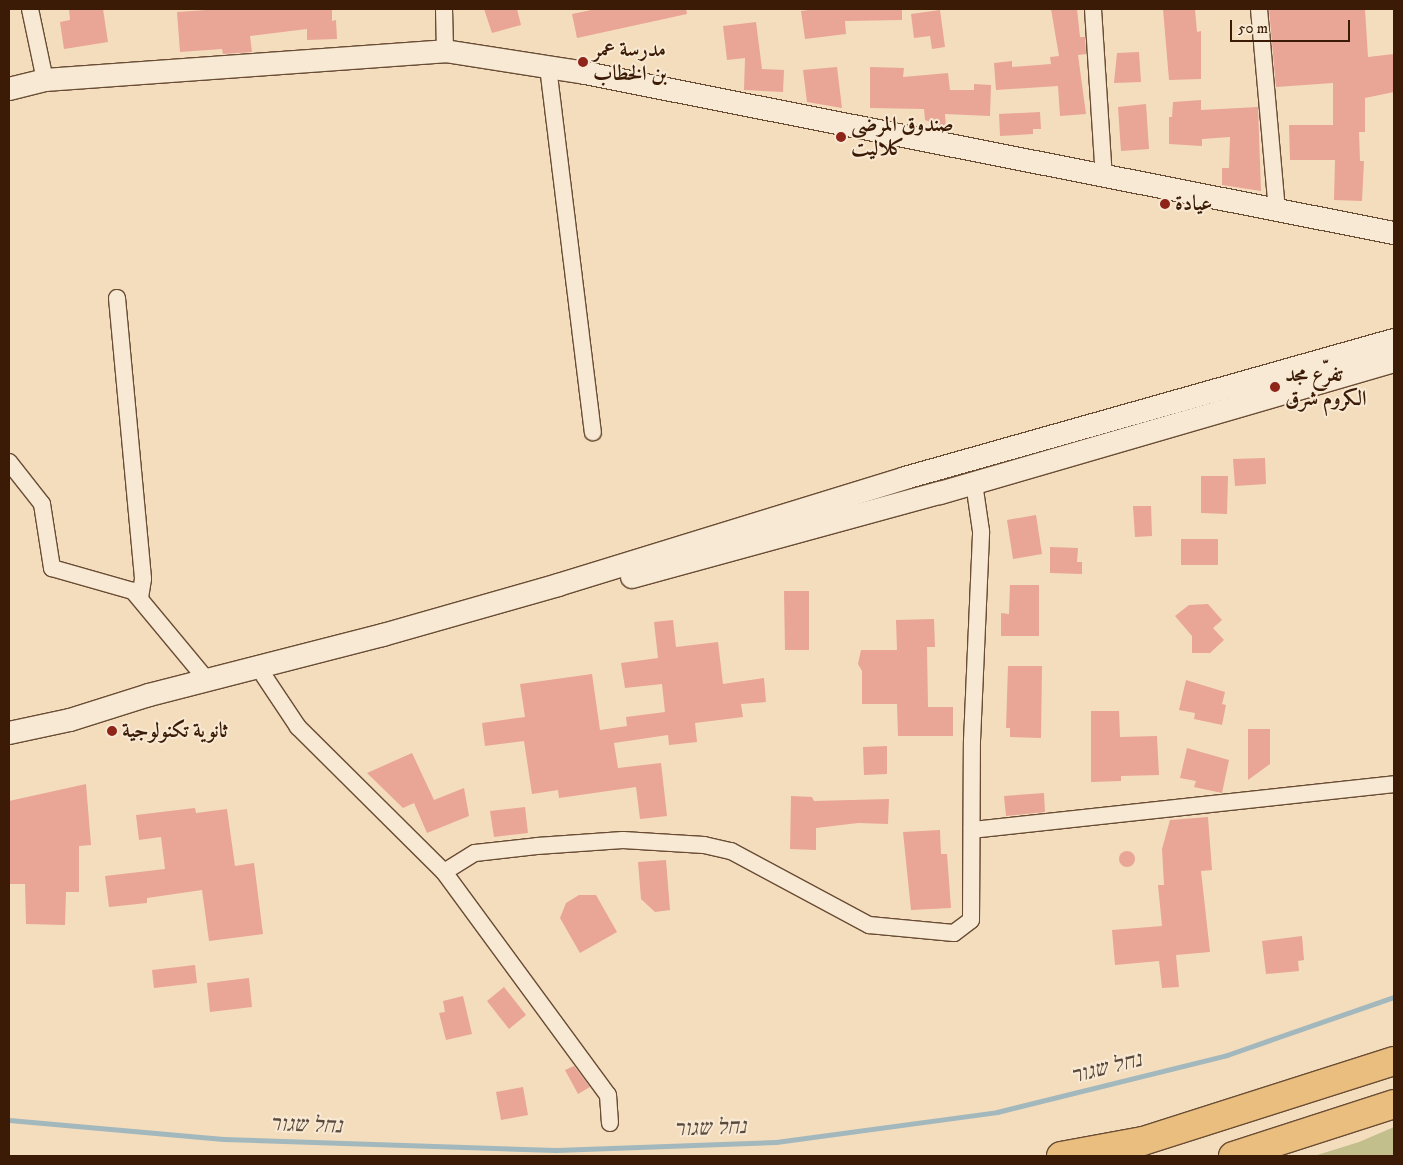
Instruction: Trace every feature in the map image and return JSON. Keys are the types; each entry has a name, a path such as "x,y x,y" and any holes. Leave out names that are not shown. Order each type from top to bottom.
{"highway":[{"path":"1061,1156 1143,1142 1394,1061"},
{"path":"1234,1156 1394,1104"}],"street":[{"path":"30,9 45,80"},
{"path":"444,9 446,51"},
{"path":"1093,9 1104,178"},
{"path":"1259,9 1276,211"},
{"path":"9,89 45,80 446,51 548,67 1104,178 1394,233"},
{"path":"548,67 593,432"},
{"path":"117,298 142,579 140,599"},
{"path":"9,733 70,720 207,680 549,588 905,478 1394,340"},
{"path":"9,747 974,483 1394,361"},
{"path":"9,462 42,504 52,568 133,591 207,680"},
{"path":"444,872 475,853 537,846 623,840 704,845 731,851 869,925 954,932 971,920 972,741 980,531 974,483"},
{"path":"264,676 298,727 444,872 608,1094 610,1123"},
{"path":"972,830 1394,784"}],"shaded area":[{"path":"1394,1127 1394,1156 1314,1156 1359,1142"}],"building":[{"path":"69,9 103,9 108,42 64,49 60,22 70,20"},
{"path":"222,9 332,9 332,21 336,20 337,39 307,40 307,29 250,36 252,52 223,54 222,49 180,52 177,12"},
{"path":"484,9 517,9 521,25 492,33"},
{"path":"596,9 686,9 687,14 577,38 572,14"},
{"path":"817,9 902,9 902,20 845,21 846,34 805,39 801,11"},
{"path":"1051,9 1077,9 1080,37 1085,37 1086,54 1078,55 1086,114 1060,116 1058,86 996,90 994,63 1012,61 1012,67 1051,64 1050,57 1059,56"},
{"path":"1163,9 1195,9 1197,32 1201,31 1201,79 1169,80"},
{"path":"1269,9 1365,9 1368,57 1394,54 1394,92 1365,98 1365,132 1359,132 1360,161 1364,161 1362,201 1334,200 1335,160 1290,160 1289,125 1333,125 1333,83 1276,87"},
{"path":"940,10 945,47 932,49 930,36 914,38 911,14"},
{"path":"756,22 762,69 784,70 783,92 744,90 745,58 727,60 723,26"},
{"path":"1139,52 1141,82 1114,83 1117,53"},
{"path":"837,67 842,108 807,102 803,70"},
{"path":"870,67 904,68 903,77 948,73 950,90 974,90 974,84 991,85 990,116 945,114 946,128 925,120 924,109 870,108"},
{"path":"1201,100 1201,110 1258,107 1261,191 1222,185 1222,168 1229,168 1230,137 1202,139 1202,146 1169,144 1169,117 1172,117 1173,102"},
{"path":"1146,104 1149,149 1121,151 1118,107"},
{"path":"1040,112 1041,129 1033,129 1033,134 1000,136 999,114"},
{"path":"1265,458 1266,484 1235,486 1233,459"},
{"path":"1201,476 1228,476 1227,514 1201,513"},
{"path":"1133,506 1151,506 1152,536 1135,537"},
{"path":"1036,515 1042,554 1013,559 1007,520"},
{"path":"1181,539 1218,539 1218,565 1181,565"},
{"path":"1050,547 1078,548 1077,562 1082,562 1082,574 1050,573"},
{"path":"1010,585 1039,585 1039,636 1001,636 1001,613 1009,614"},
{"path":"784,591 809,591 809,650 785,650"},
{"path":"1208,604 1222,620 1213,628 1224,640 1210,653 1192,653 1192,636 1175,616 1189,605"},
{"path":"934,619 935,647 927,647 928,707 953,707 953,736 898,736 897,704 862,704 862,671 858,664 861,650 897,650 896,620"},
{"path":"673,620 676,647 718,642 723,684 764,678 766,702 741,704 743,717 695,723 697,742 669,745 668,735 614,743 618,768 661,763 667,816 640,819 636,787 559,798 558,790 532,794 524,741 485,746 482,723 525,717 520,684 592,674 600,730 627,726 626,717 665,712 662,684 625,688 621,663 658,658 654,622"},
{"path":"1008,666 1042,666 1041,738 1010,737 1010,728 1006,728"},
{"path":"1186,680 1225,692 1222,704 1226,705 1222,725 1194,719 1195,713 1179,710"},
{"path":"1091,711 1119,711 1120,737 1157,736 1159,775 1121,776 1121,781 1091,782"},
{"path":"1248,729 1270,729 1270,764 1248,780"},
{"path":"887,746 887,774 864,775 863,747"},
{"path":"1187,748 1229,760 1222,793 1194,787 1196,781 1180,778"},
{"path":"412,753 434,800 464,788 469,816 427,833 414,803 403,808 367,773"},
{"path":"86,784 91,845 79,846 79,892 66,892 65,925 26,924 25,884 9,884 9,801"},
{"path":"1044,793 1045,812 1006,816 1004,796"},
{"path":"791,796 812,797 814,801 889,799 888,824 858,823 816,828 816,850 790,849"},
{"path":"525,807 528,833 494,837 490,811"},
{"path":"195,808 196,813 227,809 235,866 254,863 263,934 209,941 202,890 147,898 147,903 109,907 105,876 165,869 161,837 139,840 136,815"},
{"path":"1208,817 1212,870 1201,871 1210,952 1176,955 1179,987 1162,988 1159,961 1115,965 1112,930 1162,926 1158,885 1164,885 1162,849 1170,820"},
{"path":"940,830 941,854 947,854 951,908 911,910 903,832"},
{"path":"1127,851 1135,859 1127,867 1119,859"},
{"path":"666,860 670,910 655,912 641,899 638,862"},
{"path":"579,895 596,895 617,932 580,953 560,918 566,903"},
{"path":"1302,936 1304,960 1298,961 1299,971 1266,974 1262,941"},
{"path":"195,965 197,983 154,988 152,970"},
{"path":"249,978 252,1007 210,1012 207,983"},
{"path":"504,987 526,1015 509,1029 487,1001"},
{"path":"463,996 472,1034 446,1040 439,1013 445,1012 443,1001"},
{"path":"574,1066 590,1087 578,1094 565,1070"},
{"path":"523,1087 528,1115 501,1120 496,1092"}],"waterway":[{"name":"נחל שגור","path":"9,1120 223,1139 556,1150 776,1142 997,1112 1227,1055 1394,997"}],"place":[{"name":"مدرسة عمر بن الخطاب","path":"583,62"},
{"name":"صندوق المرضى كلاليت","path":"841,137"},
{"name":"عيادة","path":"1165,204"},
{"name":"تفرّع مجد الكروم شرق","path":"1275,387"},
{"name":"ثانوية تكنولوجية","path":"112,731"}]}
